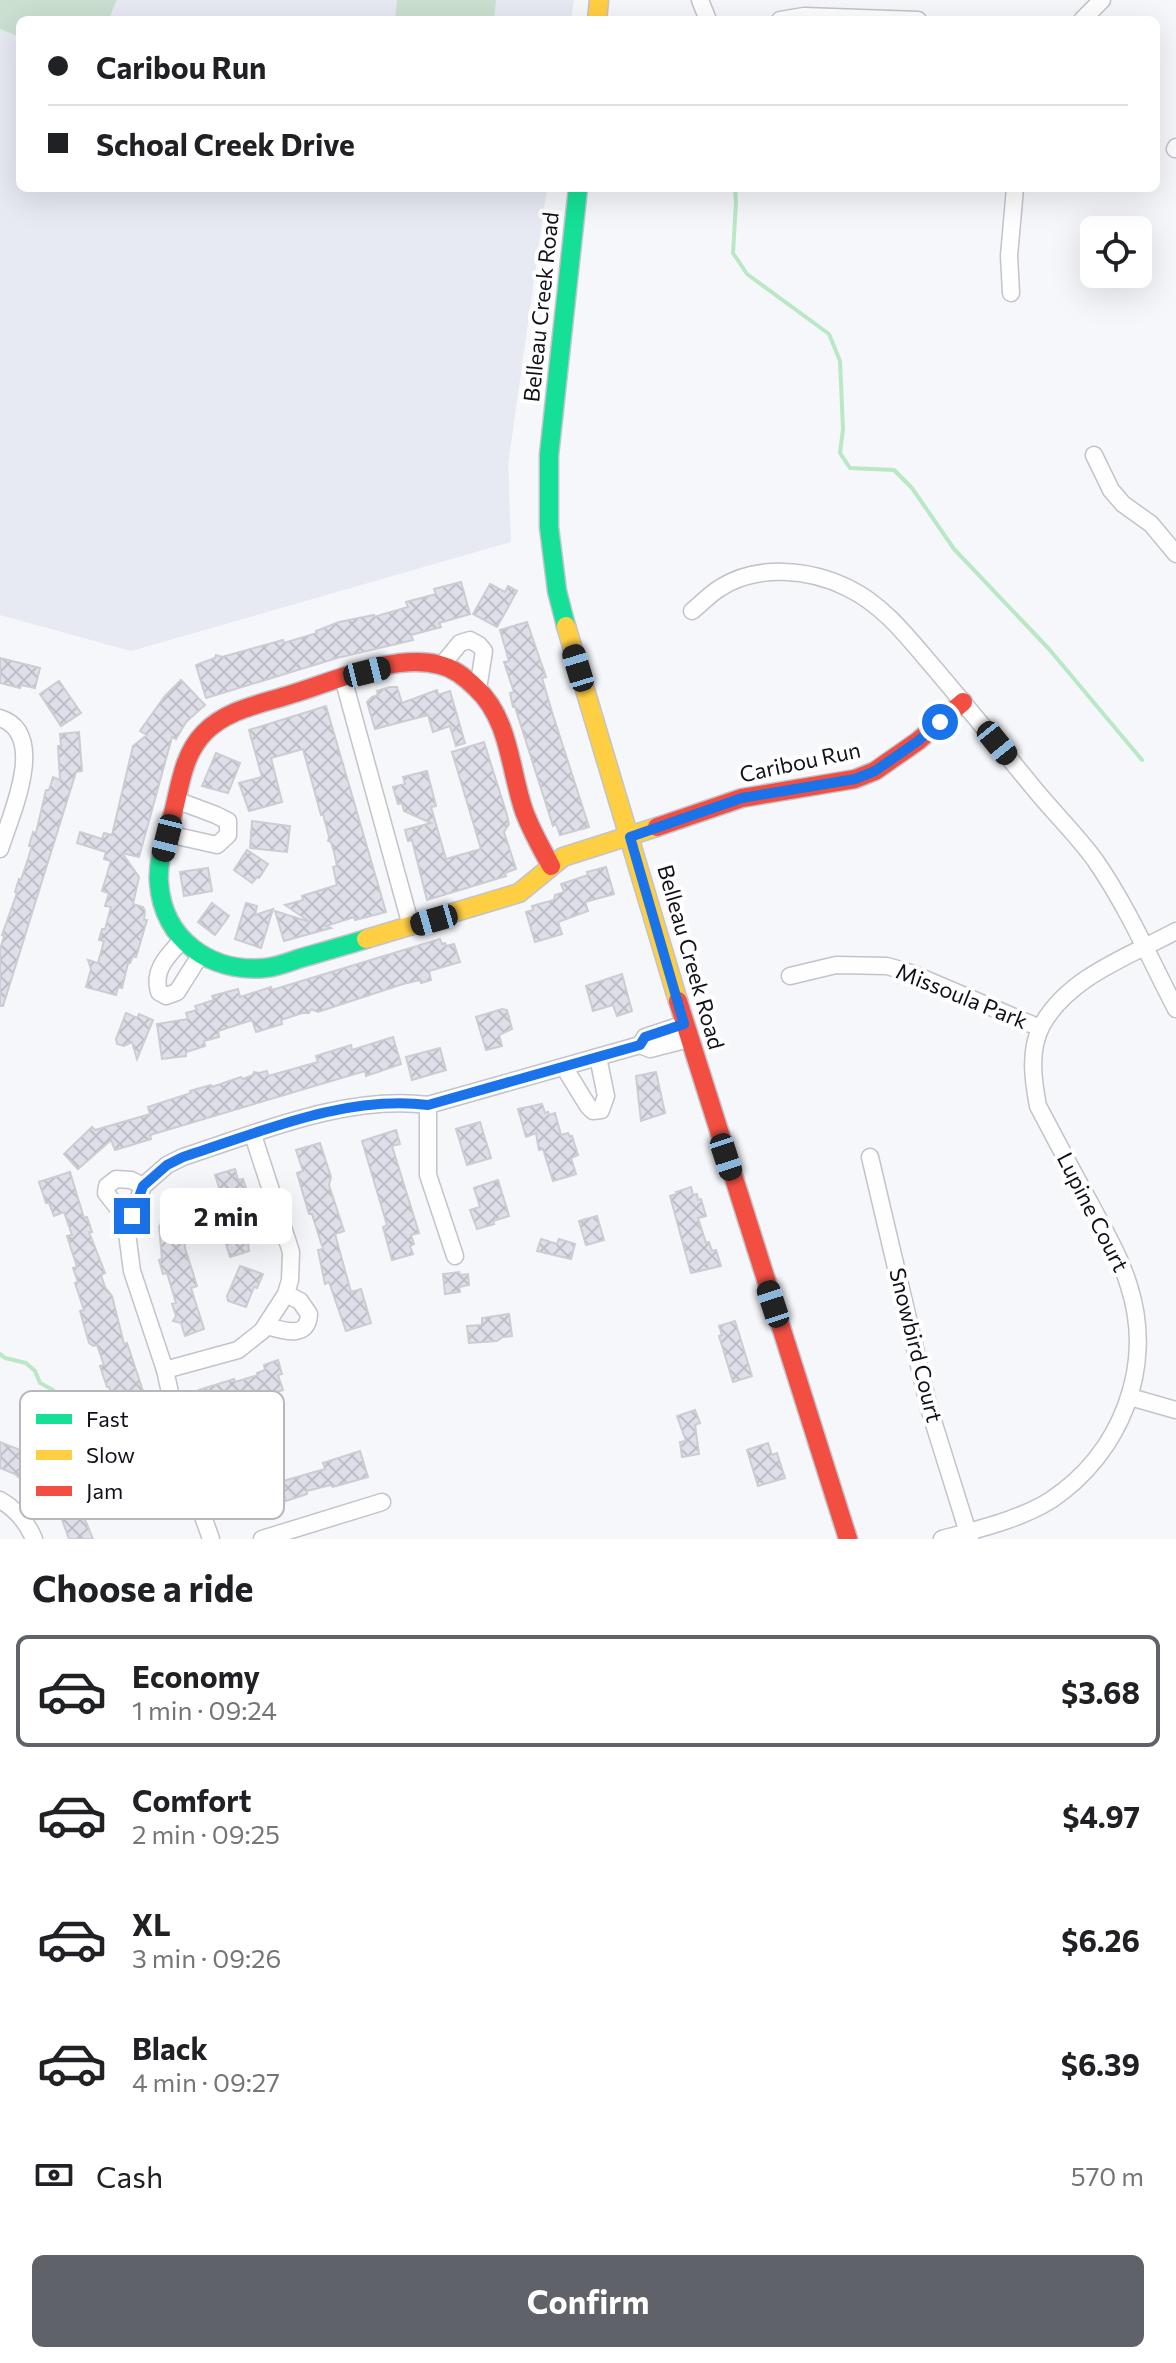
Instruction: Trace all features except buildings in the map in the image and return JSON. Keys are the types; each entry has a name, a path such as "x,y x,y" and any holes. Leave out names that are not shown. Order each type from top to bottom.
{"street":[{"path":"1086,16 1102,0"},
{"name":"Belleau Creek Road","path":"578,192 548,490 557,591 687,1031 848,1539"},
{"path":"1011,293 1009,256 1015,192"},
{"path":"1094,455 1111,490 1123,504 1151,524 1176,554"},
{"path":"692,611 721,587 751,574 785,571 819,577 846,587 876,604 899,627 1093,858 1176,1009"},
{"path":"442,665 460,643 470,640 479,645 484,651 478,689"},
{"path":"201,954 177,992 166,996 159,992 156,976 160,967 183,939 167,914 160,891 159,869 188,757 197,740 233,712 343,678 391,666 414,663 442,665 478,689 500,725 524,811 551,866"},
{"path":"343,678 411,926"},
{"name":"Caribou Run","path":"183,939 201,954 222,965 245,969 268,968 411,926 519,893 563,857 742,798 855,779 875,771 918,741 963,702"},
{"path":"0,849 23,776 26,754 16,731 4,720"},
{"path":"168,834 217,845 228,835 228,821 176,800"},
{"name":"Lupine Court","path":"942,1539 969,1535 1013,1518 1049,1501 1079,1479 1101,1454 1118,1427 1130,1397 1138,1363 1138,1329 1130,1288 1117,1254 1038,1106 1033,1081 1033,1057 1040,1028 1072,989 1176,931"},
{"name":"Missoula Park","path":"790,976 836,965 887,966 911,973 1040,1028"},
{"path":"170,1391 132,1271 127,1233 143,1186 167,1165 183,1157 334,1111 401,1102 428,1105 640,1045 650,1049 687,1031"},
{"path":"564,1067 588,1106 593,1111 601,1110 606,1096 598,1057"},
{"path":"428,1105 428,1175 455,1256"},
{"path":"165,1370 238,1350 267,1326 286,1294 291,1252 253,1135"},
{"name":"Snowbird Court","path":"870,1157 929,1408 969,1535"},
{"path":"132,1216 110,1201 107,1186 116,1179 131,1180 143,1186"},
{"path":"267,1326 295,1332 303,1329 309,1321 309,1314 300,1301 286,1294"},
{"path":"1130,1397 1176,1410"},
{"path":"0,1500 20,1515"},
{"path":"262,1539 382,1502"},
{"path":"23,1519 34,1539"},
{"path":"204,1519 211,1539"}],"shaded area":[{"path":"0,0 574,0 572,16 16,16 16,192 546,192 508,465 511,542 131,651 0,615"}],"green space":[{"path":"0,0 117,0 110,16 16,16 16,35 0,29"},
{"path":"397,0 496,0 494,16 395,16"}],"waterway":[{"path":"735,192 733,253 747,274 829,334 840,361 843,429 840,453 850,468 894,470 912,488 954,549 1049,649 1142,760"},
{"path":"0,1354 26,1363 35,1371 40,1383 54,1391"}],"traffic: fast":[{"path":"566,626 557,591 549,527 549,455 578,192"},
{"path":"172,817 159,875 162,903 180,936 193,949 226,965 265,968 366,939"}],"traffic: slow":[{"path":"597,16 599,0"},
{"path":"566,626 678,1001"},
{"path":"366,939 519,893 563,857 657,827"}],"traffic: jam":[{"path":"172,817 191,752 204,733 223,718 245,708 365,670 422,662 455,671 487,701 496,715 508,746 524,811 551,866"},
{"path":"657,827 742,798 855,779 875,771 918,741 963,702"},
{"path":"678,1001 848,1539"}],"route":[{"path":"132,1216 143,1186 167,1165 183,1157 334,1111 401,1102 428,1105 640,1045 645,1037 684,1024 630,837 742,798 855,779 891,761 940,722"}]}
